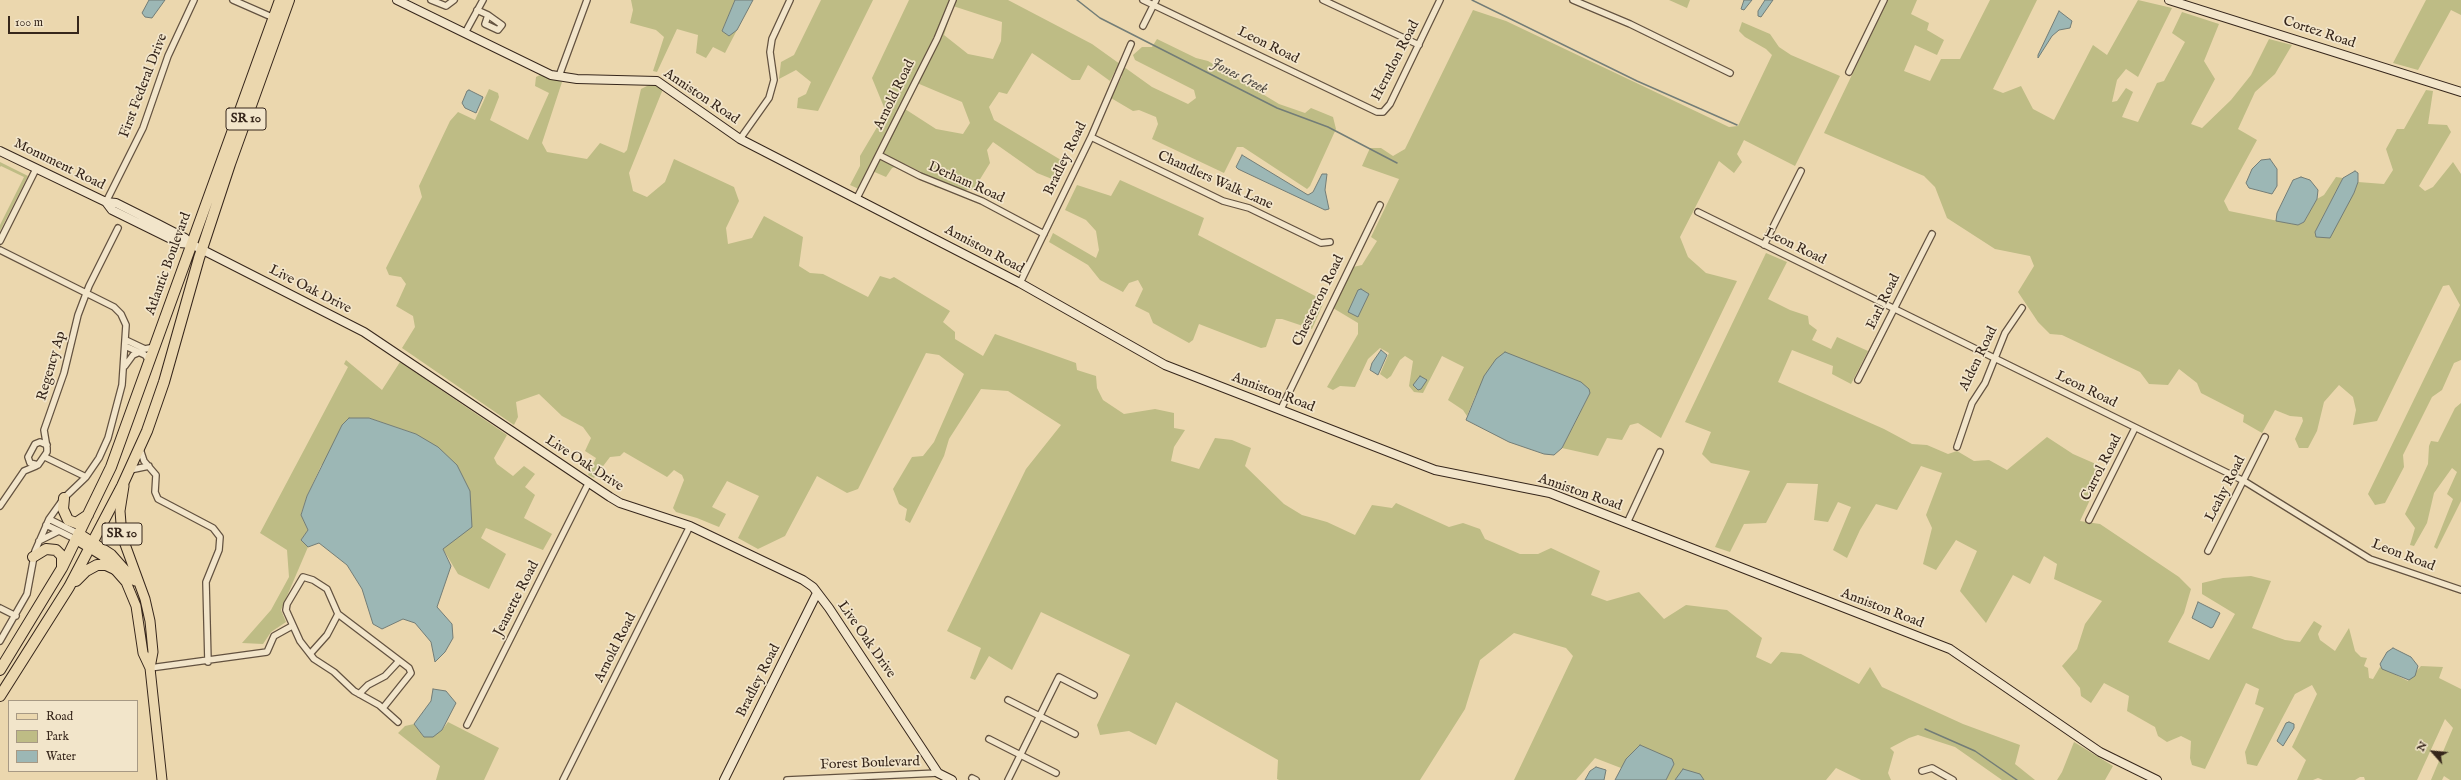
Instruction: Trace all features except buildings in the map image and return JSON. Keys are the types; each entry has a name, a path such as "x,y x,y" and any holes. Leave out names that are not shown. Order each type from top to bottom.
{"highway":[{"name":"Atlantic Boulevard","path":"78,537 118,451 191,244 280,0"},
{"name":"Atlantic Boulevard","path":"92,544 140,447 166,378 202,250 289,0"},
{"path":"249,84 252,88 249,94 254,98"},
{"path":"64,498 63,509 68,520 76,523 90,514"},
{"path":"0,670 62,568 78,537"},
{"path":"0,696 64,595 92,544"},
{"path":"33,557 46,550 56,550 62,556 62,568"},
{"path":"64,595 84,573 94,566 104,565 119,571"}],"main road":[{"name":"Atlantic Boulevard","path":"129,471 122,497 121,526 127,552 144,594 148,610 153,652 150,668 162,780"},
{"name":"Atlantic Boulevard","path":"78,537 92,544 119,571 135,602 143,653 150,668"},
{"path":"92,544 115,557 144,594"}],"street":[{"name":"First Federal Drive","path":"106,202 143,128 168,56 194,0"},
{"path":"233,0 274,18"},
{"name":"Anniston Road","path":"397,0 551,75 577,79 657,81 740,139 1020,283 1152,359 1435,470 1550,493 1950,649 2100,752 2157,780"},
{"path":"431,0 446,6 454,0"},
{"path":"465,33 482,0"},
{"path":"559,76 587,0"},
{"path":"740,139 769,98 774,80 770,52 772,39 790,0"},
{"name":"Arnold Road","path":"857,198 936,39 953,0"},
{"name":"Leon Road","path":"1143,0 1155,3 1377,112 1383,112"},
{"path":"1323,0 1419,45"},
{"name":"Herndon Road","path":"1383,112 1390,104 1440,0"},
{"path":"1573,0 1630,24 1730,73"},
{"path":"1849,72 1884,0"},
{"name":"Cortez Road","path":"2171,0 2461,92"},
{"path":"1144,26 1155,3"},
{"path":"477,10 488,15"},
{"name":"Bradley Road","path":"1020,283 1091,137 1131,44"},
{"name":"Chandlers Walk Lane","path":"1091,137 1223,201 1249,208 1321,243 1330,242"},
{"name":"Monument Road","path":"0,151 106,202 112,210 178,243 191,244 202,250"},
{"name":"Derham Road","path":"879,155 920,176 982,201 1044,234"},
{"path":"0,241 36,169"},
{"path":"1764,245 1801,171"},
{"name":"Chesterton Road","path":"1281,409 1380,205"},
{"name":"Leon Road","path":"1698,212 2244,481 2370,559 2461,590"},
{"name":"Regency Ap","path":"38,442 44,430 64,373 78,315 86,293 118,228"},
{"name":"Earl Road","path":"1858,380 1932,234"},
{"path":"0,250 114,307 121,314 126,325 124,368 120,400 113,426 99,458 86,477 64,498 49,519 33,557 28,594 0,641"},
{"name":"Live Oak Drive","path":"202,250 371,336 588,484 620,503 690,526 803,580 817,593 889,696 938,773"},
{"name":"Alden Road","path":"1956,447 1972,404 1985,383 2005,333 2022,308"},
{"path":"125,343 145,349 155,347"},
{"path":"125,343 145,355 150,362"},
{"path":"124,368 133,355 140,352"},
{"name":"Carrol Road","path":"2089,520 2135,428"},
{"path":"24,471 36,466 45,457 47,445 44,430"},
{"name":"Leahy Road","path":"2208,551 2265,437"},
{"path":"0,506 24,471 30,451 38,442 47,445"},
{"path":"140,447 143,460 156,475 155,492 160,500 213,528 220,537 219,550 206,582 208,662"},
{"path":"1626,523 1660,452"},
{"path":"45,457 86,477"},
{"path":"28,459 30,463 36,466"},
{"path":"129,471 139,467 149,466"},
{"name":"Jeanette Road","path":"467,725 588,484"},
{"path":"49,519 78,537"},
{"path":"46,525 78,537"},
{"name":"Arnold Road","path":"563,780 690,526"},
{"path":"39,541 59,531"},
{"path":"383,708 411,673 409,668 338,614 330,592 313,580 303,577 287,604 286,610 292,626 310,654 359,694 383,708 398,722"},
{"name":"Bradley Road","path":"724,780 817,593"},
{"path":"0,608 16,616"},
{"path":"310,654 327,635 338,614"},
{"path":"150,668 208,662 266,652 274,636 292,626"},
{"path":"359,694 368,685 392,671 399,661"},
{"path":"1008,780 1059,677 1094,695"},
{"path":"1008,700 1075,734"},
{"path":"989,739 1056,773"},
{"path":"1922,770 1932,768 1953,780"},
{"name":"Forest Boulevard","path":"787,780 938,773 952,780"}],"green space":[{"path":"631,0 735,0 722,31 729,36 737,30 725,53 713,47 706,58 696,53 698,35 677,29 657,72 653,71 664,37 656,30 630,23 633,10"},
{"path":"821,0 873,0 818,111 797,108 798,98 806,94 811,82 796,70 779,79 781,62 794,55"},
{"path":"909,0 1008,0 1092,44 1152,87 1188,104 1196,98 1194,90 1135,60 1133,55 1142,47 1152,47 1157,39 1196,58 1208,61 1279,104 1305,113 1311,108 1333,117 1336,129 1310,186 1307,189 1243,147 1237,147 1224,173 1152,139 1158,124 1156,117 1139,110 1133,111 1111,98 1122,76 1115,71 1110,81 1088,65 1080,80 1072,80 1032,53 1007,94 999,92 989,107 994,120 1066,163 1057,181 1037,173 993,142 987,150 990,163 974,189 958,191 935,187 921,172 905,164 892,168 886,177 870,170 861,190 850,185 860,166 860,156 886,112 872,78","holes":["953,6 1002,22 1001,41 993,59 968,54 944,35","917,83 962,102 970,123 963,134 936,129 905,109"]},
{"path":"1669,0 1690,0 1687,8"},
{"path":"1888,0 1917,0 1911,14 1929,23 1927,30 1944,40 1937,55 1915,45 1904,71 1930,81 1941,59 1960,59 1990,0 2037,0 1993,89 2003,93 2021,86 2033,109 2054,120 2093,45 2107,55 2138,0 2172,8 2138,77 2126,69 2117,80 2112,102 2117,101 2126,88 2133,92 2122,117 2138,122 2157,83 2164,81 2185,42 2172,33 2182,12 2219,24 2204,61 2215,79 2191,124 2202,128 2231,100 2251,75 2269,39 2292,45 2275,74 2255,92 2238,129 2257,140 2224,201 2229,211 2298,225 2304,222 2317,199 2324,195 2336,177 2343,178 2315,232 2354,193 2358,182 2384,184 2393,170 2386,149 2397,129 2404,129 2426,90 2433,91 2428,124 2447,125 2451,132 2419,186 2425,191 2433,187 2453,162 2461,174 2461,360 2454,363 2442,390 2432,397 2403,455 2404,467 2385,503 2375,505 2368,494 2460,305 2449,285 2443,286 2377,421 2353,425 2356,410 2353,397 2339,385 2324,402 2317,431 2308,448 2299,448 2295,439 2303,421 2302,417 2290,416 2275,410 2262,433 2243,422 2244,415 2201,393 2197,383 2179,369 2168,385 2149,384 2140,372 2062,335 2050,334 2038,322 2018,292 2034,266 2030,256 1995,249 1947,218 1935,187 1924,176 1824,133"},
{"path":"2426,0 2461,0 2461,15 2451,10 2418,70 2393,63"},
{"path":"1473,10 1506,21 1729,127 1738,126 1772,55 1766,49 1745,37 1739,31 1742,22 1770,34 1779,47 1791,55 1840,76 1795,166 1744,140 1737,154 1742,162 1734,173 1719,161 1680,237 1688,257 1706,273 1737,281 1661,438 1638,423 1630,425 1622,440 1607,438 1598,456 1562,448 1590,393 1476,394 1467,416 1463,410 1448,400 1464,367 1442,356 1423,393 1414,392 1409,386 1413,361 1405,356 1400,360 1391,376 1387,379 1380,374 1389,353 1380,348 1368,359 1355,387 1340,386 1333,390 1327,387 1358,334 1358,323 1333,308 1353,267 1362,265 1377,241 1371,237 1399,179 1362,166 1370,148 1381,148 1393,156 1405,149"},
{"path":"540,75 562,82 542,143 547,152 587,159 600,143 624,153 627,150 641,89 651,84 663,89 629,173 633,191 647,197 665,182 674,159 734,187 739,201 726,228 728,244 752,238 764,216 803,237 799,266 810,273 823,274 868,297 880,276 890,279 894,277 950,311 943,322 955,332 955,339 983,356 995,334 1076,363 1077,370 1096,376 1097,388 1103,400 1124,414 1155,409 1174,413 1174,428 1185,430 1174,447 1171,461 1199,469 1215,438 1232,440 1251,448 1245,466 1284,504 1302,515 1327,522 1355,535 1372,505 1392,508 1396,503 1449,527 1463,523 1480,529 1485,539 1520,554 1538,554 1551,548 1600,571 1591,595 1607,601 1639,592 1664,619 1686,605 1727,610 1762,638 1756,657 1771,664 1781,652 1801,654 1859,684 1870,667 1882,687 1963,724 2020,745 2015,764 2035,780 2002,780 1955,747 1918,735 1890,748 1894,752 1888,773 1891,780 1861,780 1836,768 1826,780 1666,780 1674,764 1640,745 1621,768 1595,758 1576,780 1514,780 1573,656 1566,648 1514,633 1480,660 1465,709 1420,780 1279,780 1277,779 1278,760 1176,702 1156,745 1129,731 1100,735 1097,725 1130,655 1041,612 1012,670 989,656 975,680 970,678 981,648 947,631 1026,469 1061,425 1008,391 981,389 949,439 944,456 910,523 905,520 907,509 899,504 893,489 912,457 923,456 934,442 964,374 939,355 926,353 858,489 847,493 817,476 785,536 758,549 738,538 759,496 727,481 712,507 726,514 719,527 697,518 676,512 673,508 684,480 682,475 674,470 667,477 624,452 620,456 610,457 594,478 588,475 596,458 585,451 591,438 583,427 562,416 539,394 516,402 518,417 514,425 402,348 415,327 413,316 396,306 406,284 401,277 389,275 386,268 422,197 419,186 450,121 458,112 475,120 489,89 498,93 499,97 490,120 528,140 549,93 535,86 536,77"},
{"path":"0,162 28,176 0,231 0,225 24,177 1,166 0,167"},
{"path":"1120,180 1204,218 1198,235 1319,298 1323,304 1312,329 1282,319 1276,319 1266,347 1261,348 1199,324 1193,340 1189,343 1153,323 1149,313 1135,306 1143,289 1138,280 1129,283 1123,292 1100,280 1088,265 1049,242 1053,233 1096,258 1099,250 1096,231 1086,220 1065,210 1077,185 1111,196"},
{"path":"1766,253 1787,262 1768,299 1790,310 1808,316 1809,324 1817,330 1812,340 1831,349 1837,337 1868,351 1851,384 1832,374 1833,366 1792,350 1778,382 1884,429 1912,444 1927,445 1948,454 1957,451 1974,461 1989,460 2007,470 2047,437 2073,454 2105,468 2080,521 2100,524 2179,577 2191,589 2184,613 2168,642 2209,660 2235,614 2202,594 2202,583 2223,578 2251,576 2271,581 2252,628 2285,640 2300,642 2314,621 2322,626 2318,634 2320,640 2335,651 2349,628 2355,651 2361,657 2367,658 2364,666 2368,668 2369,678 2373,679 2380,667 2408,681 2421,666 2443,667 2439,678 2461,689 2461,780 2450,780 2444,776 2442,780 2431,780 2453,728 2445,719 2417,780 2365,780 2364,777 2360,777 2355,780 2323,780 2318,778 2313,780 2297,780 2306,760 2292,747 2317,694 2312,685 2295,694 2257,766 2247,764 2245,752 2264,708 2255,704 2259,689 2246,683 2205,769 2192,765 2190,758 2191,741 2181,736 2167,742 2158,736 2155,727 2127,711 2129,696 2104,683 2091,703 2081,696 2080,688 2062,666 2077,649 2085,624 2102,601 2054,579 2057,564 2044,556 2030,584 2013,575 1986,623 1960,591 1977,551 1956,540 1936,570 1923,564 1932,528 1926,515 1942,473 1921,466 1897,510 1876,504 1860,530 1847,558 1833,550 1851,507 1838,502 1828,522 1814,520 1818,484 1787,483 1766,523 1744,524 1730,552 1715,547 1750,471 1711,463 1702,454 1711,432 1685,422"},
{"path":"346,360 382,390 400,362 507,435 494,458 497,464 513,476 524,466 535,474 525,487 535,495 524,518 552,534 543,550 486,528 481,538 506,554 489,589 458,574 443,549 416,434 369,418 321,466 307,496 301,514 308,530 301,540 308,547 281,610 286,622 271,632 263,644 242,643 271,610 289,577 287,550 260,533 348,367 344,364"},
{"path":"2461,403 2461,501 2437,549 2434,547 2453,499 2447,494 2457,472 2452,468 2434,493 2427,523 2414,546 2410,545 2415,528 2405,514 2428,464 2429,446 2431,441 2438,442 2455,408"},
{"path":"448,722 499,748 484,780 436,780 440,766 398,733 405,726 414,724 424,737 442,730"},
{"path":"2074,742 2113,766 2105,780 2057,780 2062,772"}],"water":[{"path":"149,0 165,0 152,18 145,17 142,13"},
{"path":"735,0 753,0 737,30 729,36 722,31"},
{"path":"1744,0 1752,0 1744,10 1741,9"},
{"path":"1765,0 1773,0 1761,17 1758,16 1758,11"},
{"path":"2059,11 2072,21 2070,28 2059,30 2052,36 2038,58 2038,55"},
{"path":"469,90 483,97 476,113 465,108 462,103 467,91"},
{"path":"1242,155 1308,195 1313,192 1322,174 1327,174 1325,190 1329,209 1325,210 1238,169 1236,167"},
{"path":"2270,159 2277,169 2277,186 2272,194 2249,188 2246,183 2252,169 2261,160"},
{"path":"2355,171 2358,173 2358,182 2354,193 2330,238 2316,237 2315,232 2343,178"},
{"path":"2301,177 2310,180 2318,190 2317,199 2304,222 2298,225 2276,221 2277,213 2293,180"},
{"path":"1361,289 1369,294 1358,317 1348,312 1358,290"},
{"path":"1381,350 1387,355 1378,375 1370,370 1372,363"},
{"path":"1505,352 1581,382 1589,389 1590,393 1562,448 1554,455 1544,454 1509,442 1466,420 1484,376 1496,359"},
{"path":"1420,376 1427,380 1421,389 1418,390 1413,385"},
{"path":"349,418 369,418 416,434 438,447 457,465 470,491 472,527 443,549 451,566 437,607 452,624 453,638 445,652 435,662 431,642 415,623 403,619 382,629 373,624 362,589 347,565 319,543 308,547 301,540 308,530 301,515 307,496 342,425"},
{"path":"2198,602 2220,613 2213,627 2211,628 2192,618"},
{"path":"2393,648 2411,657 2418,666 2415,676 2409,680 2382,669 2380,664 2387,652"},
{"path":"433,689 446,691 456,703 442,730 433,737 424,737 414,724 431,701"},
{"path":"2289,722 2294,724 2294,728 2283,746 2277,741 2286,723"},
{"path":"1640,745 1672,759 1674,764 1666,780 1615,780 1626,759"},
{"path":"1596,767 1606,770 1604,780 1585,780 1590,771"},
{"path":"1683,769 1700,774 1704,780 1675,780"}],"waterway":[{"name":"Jones Creek","path":"1077,0 1100,18 1277,108 1328,127 1397,163"},
{"path":"1472,0 1637,81 1737,125"},
{"path":"1925,729 1975,751 2017,780"}]}
